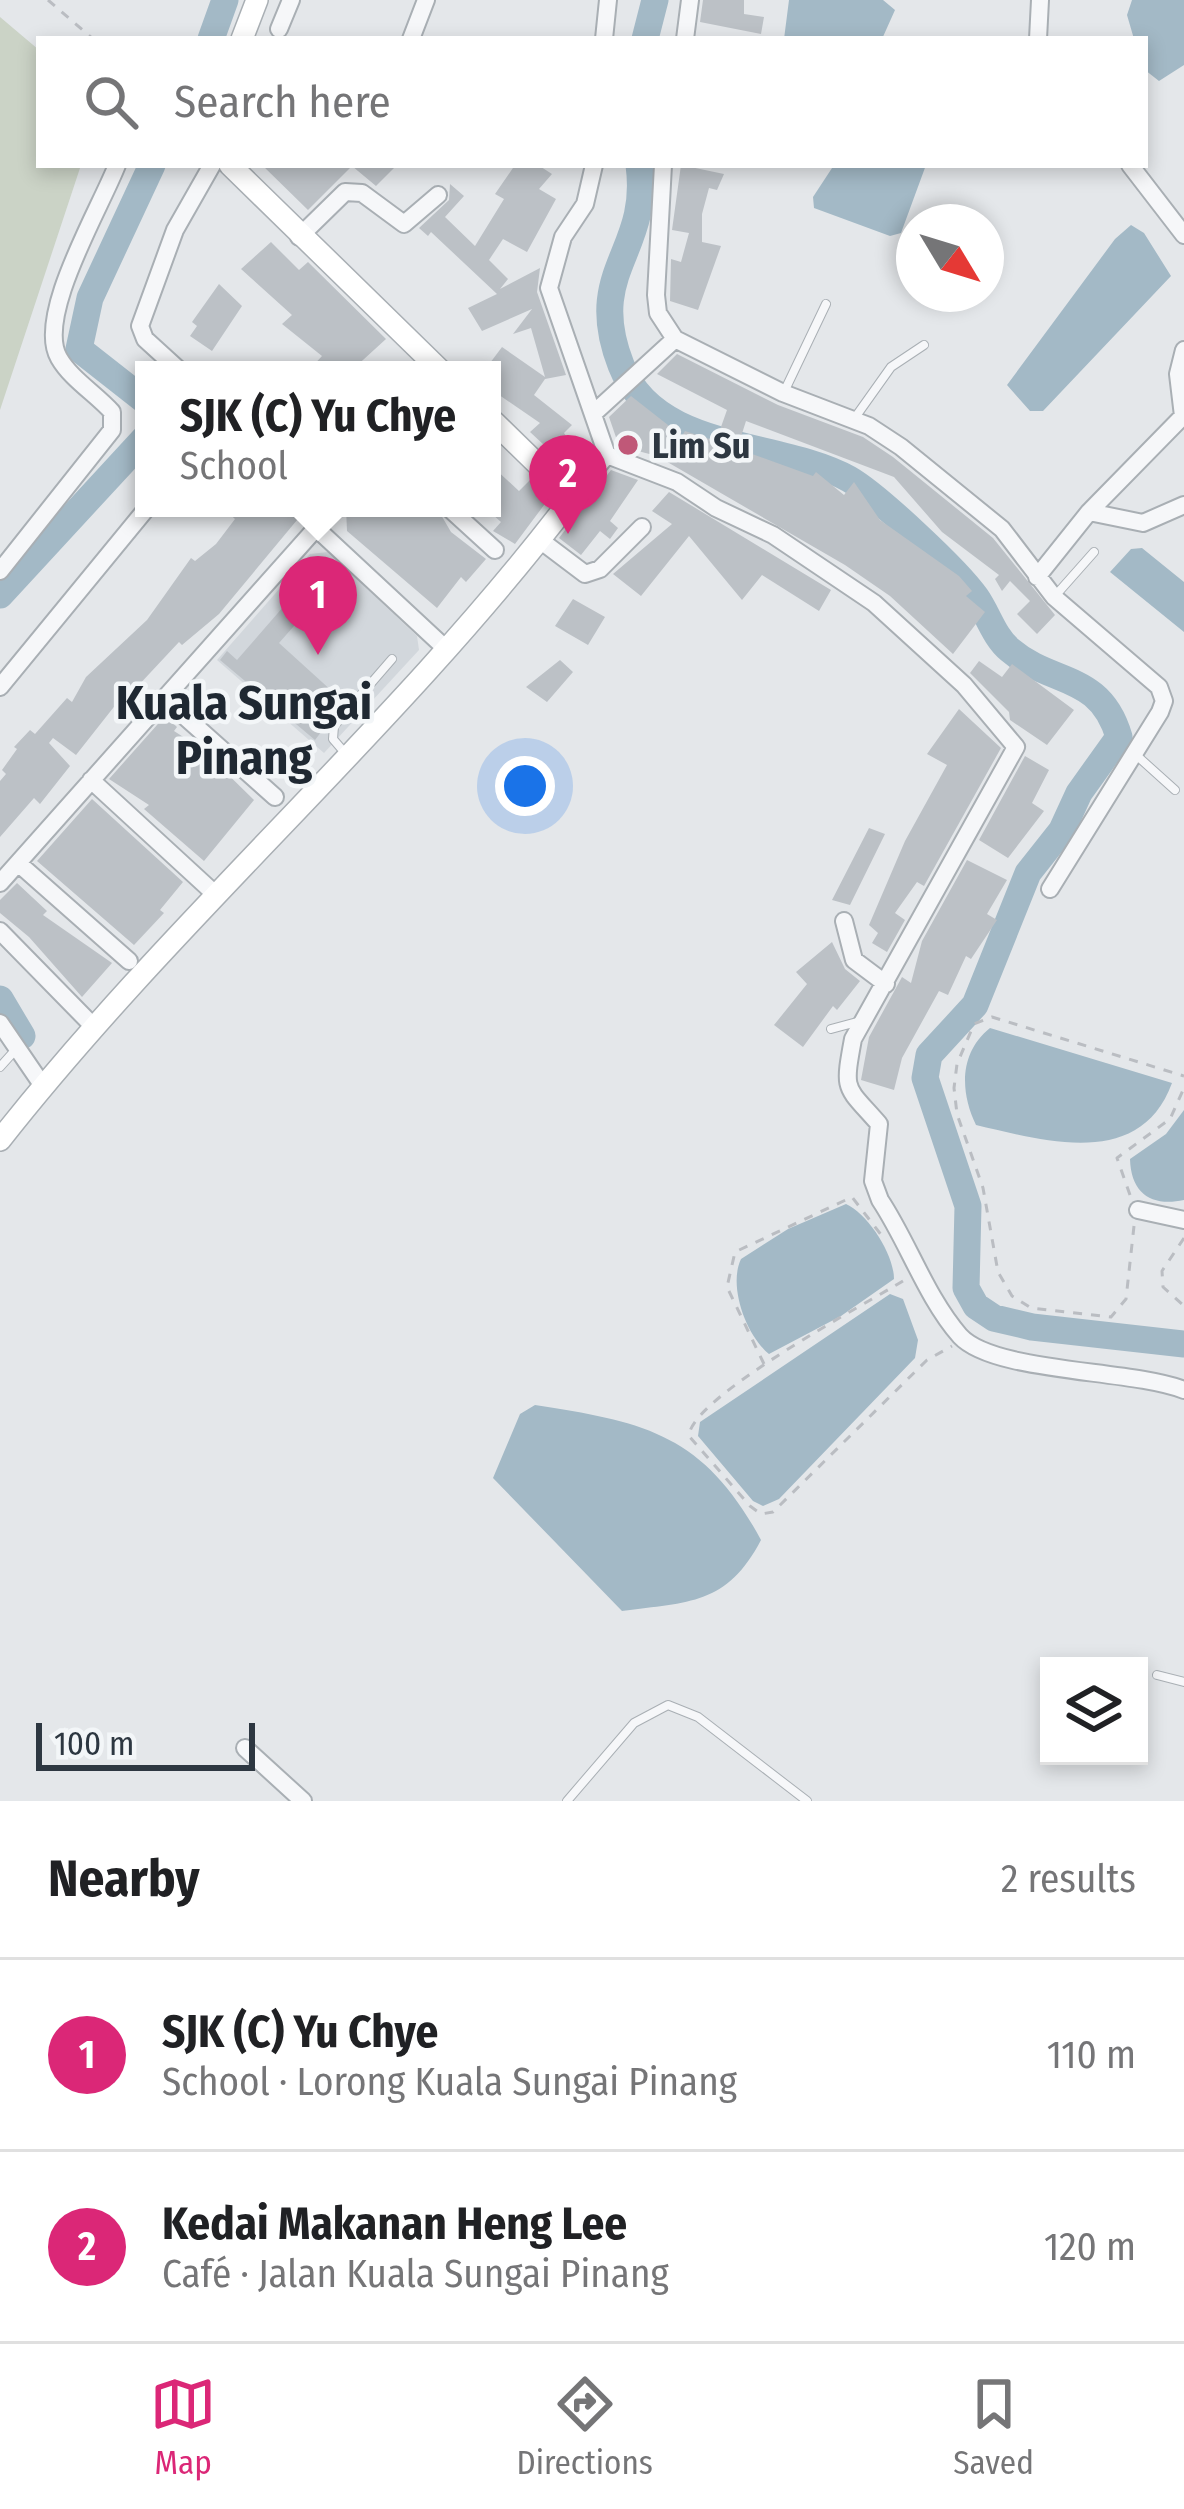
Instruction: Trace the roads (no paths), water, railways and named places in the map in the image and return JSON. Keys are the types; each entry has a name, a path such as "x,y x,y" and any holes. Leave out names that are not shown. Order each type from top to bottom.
{"street":[{"path":"243,36 257,0"},
{"path":"279,29 291,0"},
{"path":"412,36 426,0"},
{"path":"604,36 608,0"},
{"path":"685,36 690,0"},
{"path":"1038,36 1040,0"},
{"path":"0,571 114,423 107,406 59,358 52,327 56,306 116,168"},
{"path":"169,361 145,339 140,326 176,230 210,168"},
{"path":"233,168 430,361"},
{"path":"593,168 585,204 563,237 548,279 598,409 607,455"},
{"path":"663,168 656,295 658,313 675,339 783,393 853,420 901,447 1002,529 1054,598 1162,691 1162,706 1050,889"},
{"path":"1132,168 1184,235"},
{"path":"299,237 345,191 362,193 404,224 438,195"},
{"path":"598,409 675,339"},
{"path":"1037,577 1089,512 1184,417 1178,374 1184,350"},
{"path":"501,429 572,498"},
{"path":"0,1141 94,1027 540,540 607,455"},
{"path":"607,455 677,482 716,508 782,539 859,592 928,649 1013,741 1014,759 853,1039 845,1085 851,1099 879,1124 874,1188 964,1340 1016,1360 1153,1379 1184,1390"},
{"path":"1089,512 1142,524 1184,505"},
{"path":"0,687 140,517"},
{"path":"0,883 326,517"},
{"path":"459,517 495,550"},
{"path":"540,540 586,574 600,569 642,527"},
{"path":"316,528 444,647"},
{"path":"164,698 275,797"},
{"path":"92,780 215,894"},
{"path":"18,862 129,961"},
{"path":"844,921 854,960 886,984"},
{"path":"0,931 94,1027"},
{"path":"0,1023 43,1086"},
{"path":"1138,1210 1184,1220"},
{"path":"245,1748 303,1801"}],"lane":[{"path":"783,393 826,304"},
{"path":"853,420 891,368 924,345"},
{"path":"1054,598 1094,552"},
{"path":"346,754 333,740 336,722 392,659"},
{"path":"1134,753 1175,790"},
{"path":"831,1029 864,1020"},
{"path":"0,1067 19,1046"},
{"path":"1157,1675 1184,1682"},
{"path":"567,1801 634,1723 668,1705 698,1717 807,1801"}],"water":[{"path":"789,0 883,0 895,10 883,36 784,36"},
{"path":"1132,0 1184,0 1184,65 1159,81 1148,72 1148,36 1133,36 1127,15"},
{"path":"832,168 925,168 912,204 896,204 896,234 814,208 813,197"},
{"path":"1131,225 1144,233 1171,276 1043,411 1030,411 1007,385 1115,239"},
{"path":"1142,548 1184,582 1184,632 1110,572 1131,549"},
{"path":"990,1028 1172,1083 1157,1110 1138,1129 1114,1139 1060,1142 976,1125 965,1074 972,1049"},
{"path":"1184,1110 1184,1200 1153,1199 1134,1181 1130,1159 1166,1134"},
{"path":"846,1204 878,1236 894,1279 841,1316 769,1354 753,1335 738,1296 741,1259 788,1229"},
{"path":"890,1294 903,1299 918,1340 915,1358 779,1499 763,1506 753,1501 698,1436 700,1422"},
{"path":"535,1405 640,1427 693,1455 739,1504 761,1540 748,1561 720,1589 704,1597 622,1611 493,1478 520,1414"}],"waterway":[{"path":"212,36 225,0"},
{"path":"646,36 655,0"},
{"path":"135,393 79,349 90,298 151,168"},
{"path":"639,168 636,220 610,306 621,365 638,394 661,414 690,429 849,479 916,534 967,585 1010,650 1087,690 1111,716 1119,737 1079,793 1062,830 1028,873 975,1005 929,1055 925,1078 968,1206 966,1288 976,1306 994,1318 1032,1327 1184,1344"},
{"path":"0,595 135,449"},
{"path":"0,999 22,1036"}],"place":[{"name":"Lim Su","path":"628,445"},
{"name":"Kedai Makanan Heng Lee","path":"568,534"},
{"name":"SJK (C) Yu Chye","path":"318,655"}],"district":[{"name":"Kuala Sungai Pinang","path":"244,730"}]}
